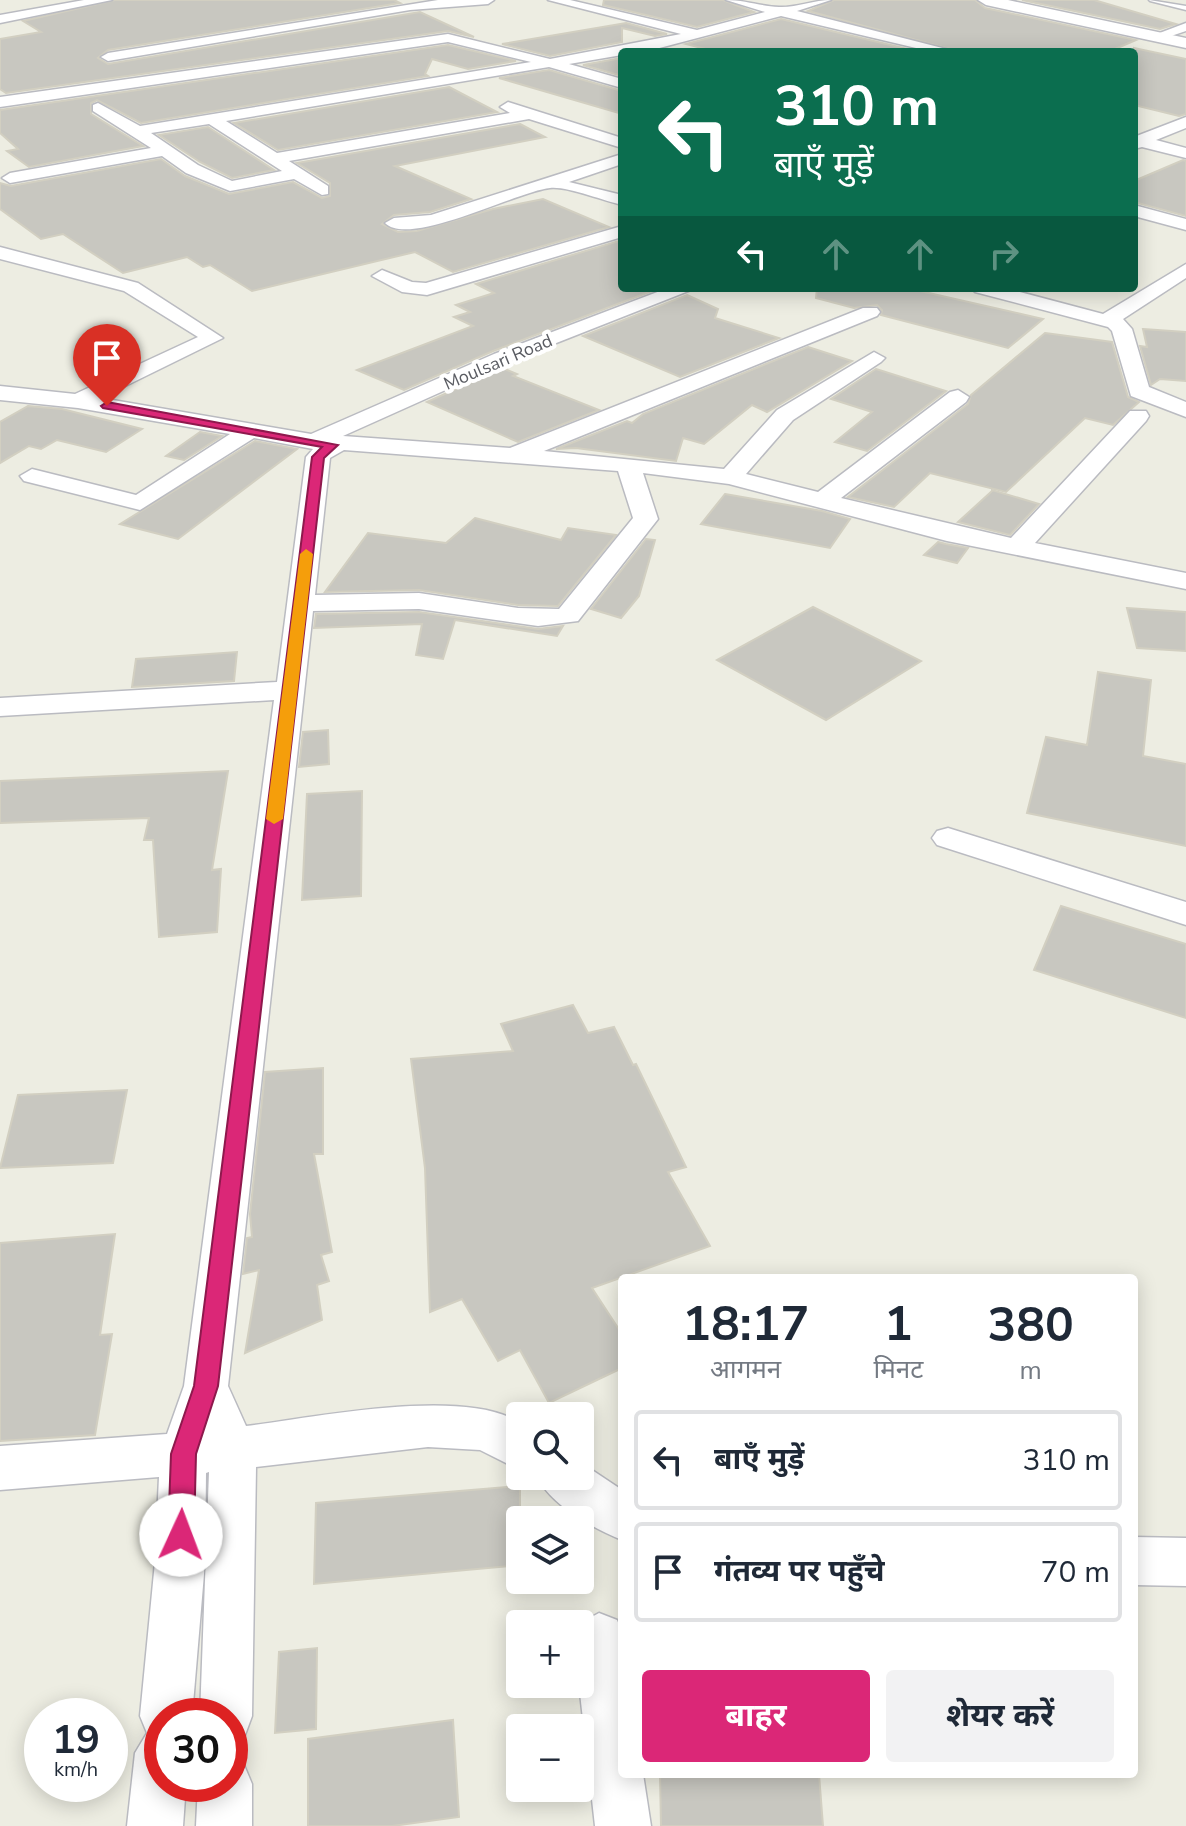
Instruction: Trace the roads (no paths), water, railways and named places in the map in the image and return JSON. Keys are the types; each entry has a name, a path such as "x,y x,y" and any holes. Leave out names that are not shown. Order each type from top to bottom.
{"street":[{"path":"0,19 106,0"},
{"path":"108,57 410,6 488,0"},
{"path":"554,0 702,35"},
{"path":"732,0 933,48"},
{"path":"631,48 702,35 825,0"},
{"path":"986,0 1186,43"},
{"path":"1156,37 1186,27"},
{"path":"858,44 885,37"},
{"path":"0,102 440,39 469,40 618,83"},
{"path":"137,131 618,50"},
{"path":"432,83 618,142"},
{"path":"98,108 163,151 230,186 296,174"},
{"path":"278,158 529,114"},
{"path":"212,119 278,158 322,190"},
{"path":"1138,141 1186,122"},
{"path":"1138,142 1186,153"},
{"path":"10,178 163,151"},
{"path":"394,223 433,220 618,160"},
{"path":"546,181 618,199"},
{"path":"1138,211 1186,225"},
{"path":"382,276 409,288 427,289 618,232"},
{"path":"0,253 131,287 213,338 78,401"},
{"path":"1107,320 1186,270"},
{"name":"Moulsari Road","path":"321,448 501,358 675,292"},
{"path":"998,292 1107,320 1122,329 1139,391 1186,410"},
{"path":"510,456 870,312"},
{"path":"730,477 785,415 874,358"},
{"path":"0,393 78,401 250,431 321,448 510,456 730,477 1016,548 1186,581"},
{"path":"825,499 958,397"},
{"path":"1016,548 1138,416"},
{"path":"32,476 137,503 250,431"},
{"path":"168,1698 180,1562 183,1454 206,1386 321,448"},
{"path":"300,604 416,601 556,618 568,615 646,519 628,465"},
{"path":"0,707 290,690"},
{"path":"948,838 1186,914"},
{"path":"206,1386 233,1448 226,1698"},
{"path":"0,1468 183,1454 465,1426 498,1434 506,1439"},
{"path":"582,1490 618,1514"},
{"path":"1138,1561 1186,1562"},
{"path":"599,1638 623,1826"},
{"path":"155,1826 157,1802"},
{"path":"224,1826 225,1802"}],"lane":[{"path":"1152,0 1186,8"}]}
